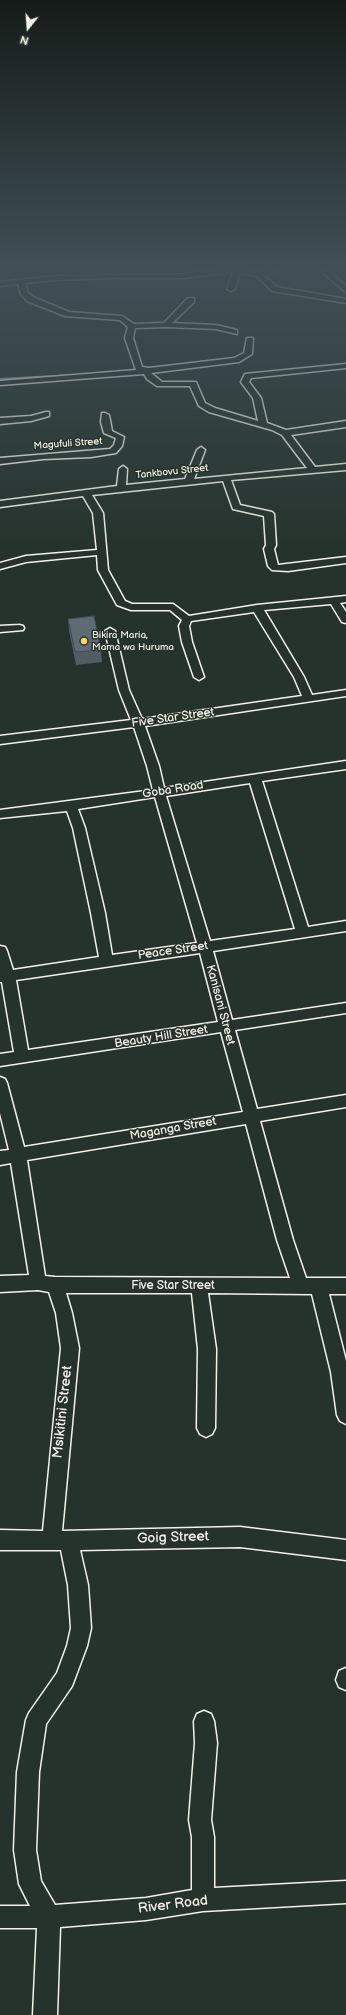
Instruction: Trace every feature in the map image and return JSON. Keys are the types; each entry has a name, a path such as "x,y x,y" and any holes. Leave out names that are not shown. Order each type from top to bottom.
{"street":[{"path":"140,362 144,371 160,384 193,384 202,404 212,410 263,424 285,433 346,424"},
{"path":"0,383 144,371 221,362"},
{"path":"263,424 259,403 245,382 246,378 259,374 346,366"},
{"path":"0,420 32,418 46,414"},
{"name":"Magufuli Street","path":"0,461 113,451 118,446 120,437 108,433 105,415"},
{"path":"285,433 312,469"},
{"path":"188,482 201,450"},
{"name":"Tankbovu Street","path":"0,504 121,488 346,467"},
{"path":"121,488 123,469"},
{"path":"226,478 236,507 269,514 271,544 269,549 275,568 288,568 346,560"},
{"path":"86,493 98,513 103,570 121,603 131,607 172,607 187,619 257,608 346,599"},
{"path":"0,566 26,559 102,552"},
{"path":"334,600 346,620"},
{"path":"257,608 299,677 308,698"},
{"path":"187,619 184,626 187,642 199,677"},
{"path":"0,629 19,628"},
{"name":"Kanisani Street","path":"110,631 124,690 138,723 153,766 159,792 205,946 285,1240 302,1287"},
{"name":"Five Star Street","path":"0,740 138,723 346,693"},
{"name":"Goba Road","path":"0,814 71,806 346,765"},
{"path":"255,779 303,933"},
{"path":"71,806 78,828 94,894 106,960"},
{"name":"Peace Street","path":"4,977 106,960 346,926"},
{"path":"0,952 22,1058"},
{"name":"Beauty Hill Street","path":"0,1060 22,1058 346,1008"},
{"path":"0,1083 18,1155 38,1282"},
{"name":"Maganga Street","path":"0,1158 250,1115 346,1101"},
{"name":"Five Star Street","path":"0,1284 38,1282 55,1285 346,1286"},
{"name":"Msikitini Street","path":"49,1917 30,1884 25,1850 28,1772 36,1720 65,1679 77,1646 81,1628 78,1585 60,1541 70,1348 64,1313 55,1285"},
{"path":"199,1286 207,1349 206,1428"},
{"path":"319,1286 340,1372 346,1415"},
{"name":"Goig Street","path":"0,1540 60,1541 240,1537 346,1550"},
{"path":"203,1900 203,1837 200,1820 206,1743 204,1721"},
{"name":"River Road","path":"0,1917 49,1917 146,1909 203,1900 346,1892"},
{"path":"45,2015 49,1917"}],"building":[{"path":"94,616 101,650 75,652 68,619"}],"waterway":[{"path":"97,373 110,372"},
{"path":"0,379 73,375"}],"place":[{"name":"Bikira Maria, Mama wa Huruma","path":"84,641"}]}
